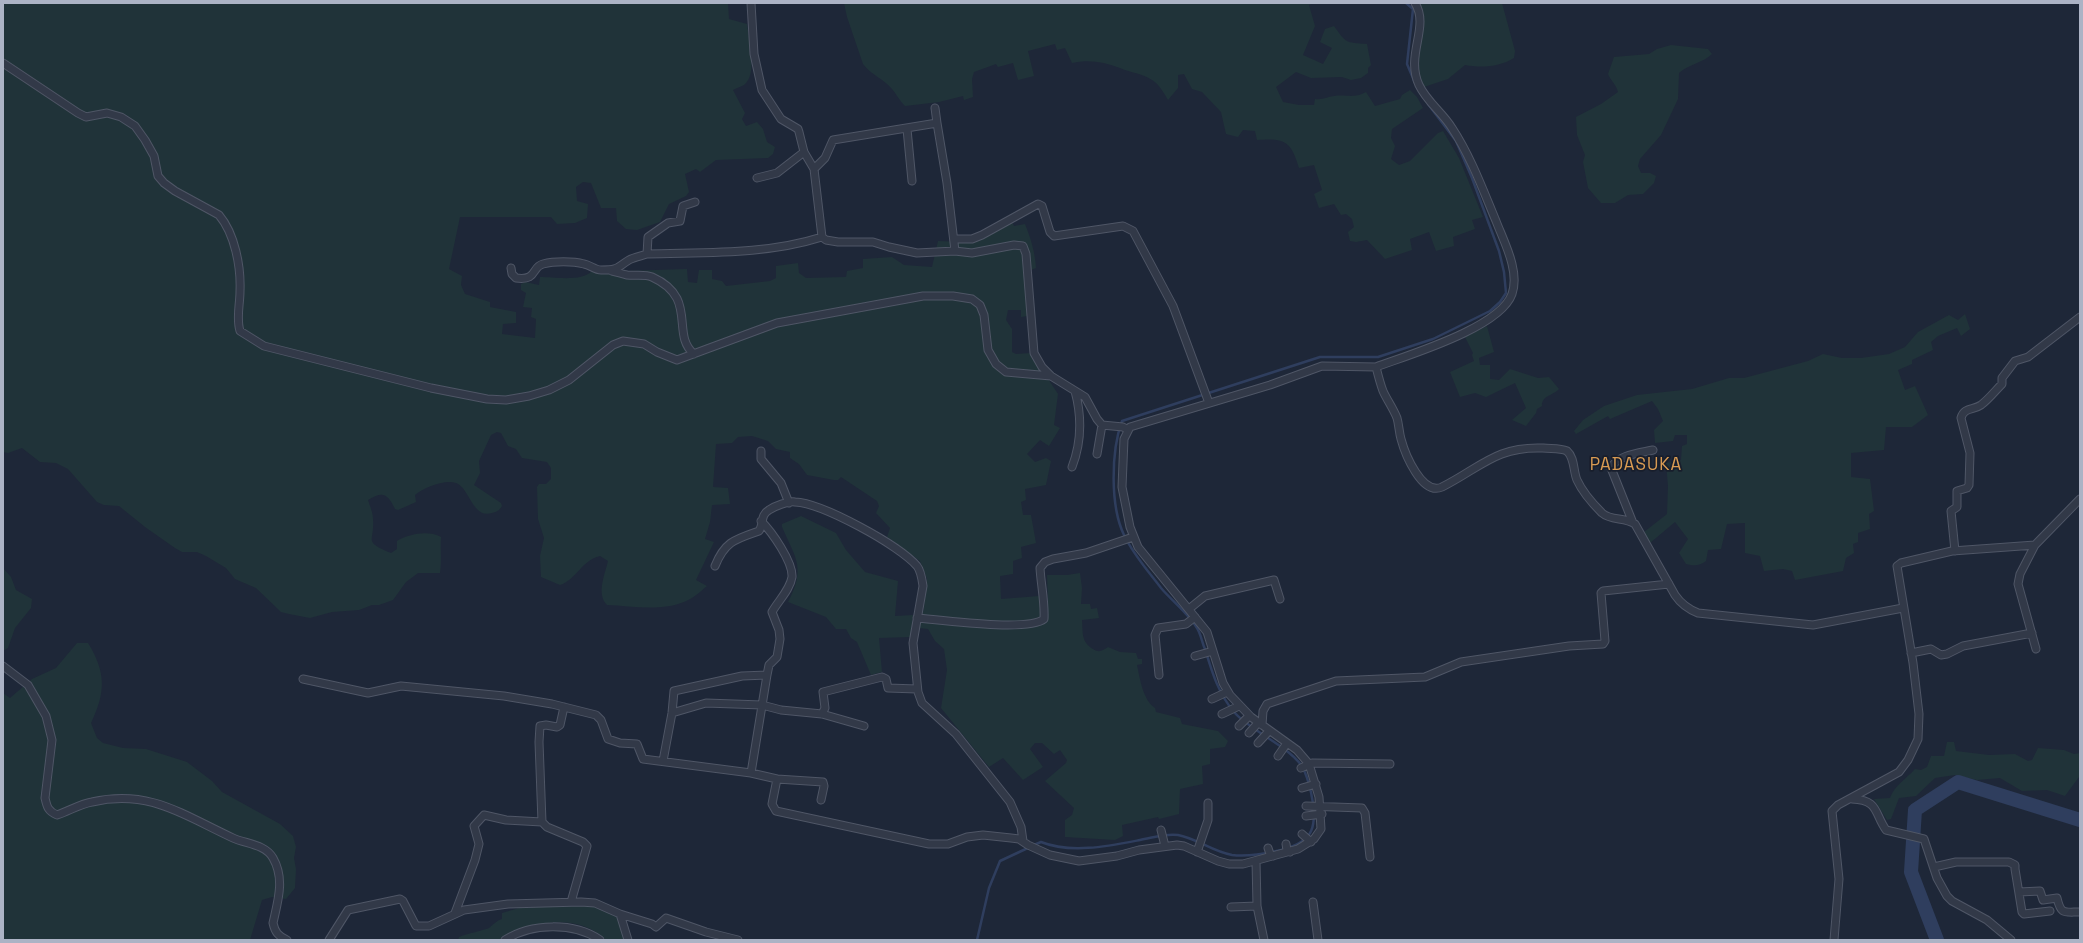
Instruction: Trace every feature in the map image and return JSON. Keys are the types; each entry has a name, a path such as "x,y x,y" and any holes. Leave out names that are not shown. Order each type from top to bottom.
{"street":[{"path":"751,3 754,54 762,90 781,119 798,129 804,152 814,169 822,237"},
{"path":"822,237 826,240 838,242 873,242 917,253 955,251 972,253 1014,245 1023,246 1026,254 1034,353 1042,367 1051,376 1085,398 1102,425 1126,428 1270,385 1322,366 1376,367 1423,351 1494,316 1512,294 1514,273 1509,255 1477,176 1452,127 1418,84 1413,64 1421,21 1415,3"},
{"path":"3,63 86,117 107,113 121,117 135,126 151,151 158,176 164,183 175,192 219,215 224,221 232,239 238,268 240,291 238,325 240,331 264,346 431,388 487,399 506,400 529,396 549,390 569,380 613,345 623,341 644,344 657,352 677,360 777,323 924,296 952,296 972,299 980,305 984,315 988,350 996,364 1006,372 1051,376"},
{"path":"935,108 955,239 955,251"},
{"path":"814,169 825,158 834,140 937,123"},
{"path":"907,129 912,181"},
{"path":"757,178 777,173 804,152"},
{"path":"647,254 648,237 668,223 680,221 683,206 695,202"},
{"path":"955,239 972,239 982,235 1038,204 1042,206 1050,232 1054,236 1124,226 1129,227 1133,231 1173,306 1209,402"},
{"path":"511,268 512,274 516,278 524,279 534,275 537,268 542,264 580,263 598,270 610,270 619,268 630,259 647,254 769,250 797,245 822,237"},
{"path":"610,270 626,275 650,276 669,286 676,296 683,318 684,335 688,349 694,354"},
{"path":"1955,551 1951,511 1957,507 1957,491 1967,488 1969,485 1970,453 1961,418 1963,413 1972,407 1980,406 1992,396 2002,384 2002,378 2015,361 2028,357 2080,317"},
{"path":"1376,367 1382,390 1397,419 1400,437 1409,461 1421,480 1431,488 1435,489 1442,487 1484,461 1512,450 1529,448 1564,449 1570,453 1578,482 1602,513 1612,518 1633,523"},
{"path":"1072,467 1078,449 1080,430 1078,404 1075,391"},
{"path":"1097,454 1102,425"},
{"path":"778,779 772,804 776,811 929,844 944,844 967,837 983,836 1026,843 1038,850 1064,859 1079,861 1117,856 1164,844 1199,846 1229,864 1243,864 1256,861 1270,852 1287,848 1322,829 1313,815 1313,806 1308,786 1309,764 1297,750 1282,749 1264,737 1255,728 1243,721 1236,707 1219,696 1207,632 1191,620 1189,609 1138,547 1127,539 1122,487 1124,439 1126,428"},
{"path":"1653,450 1626,456 1611,468 1633,523 1638,528 1679,601 1691,610 1698,613 1797,624 1829,623 1903,608"},
{"path":"761,451 761,459 781,483 789,503"},
{"path":"2036,649 2018,584 2020,574 2035,545 2080,499"},
{"path":"715,566 725,546 732,540 759,531 762,528 761,521 764,514 769,509 797,502 812,505 846,519 890,545 917,566 922,577 923,586 913,644 917,689 922,703 956,734 1010,802 1026,843"},
{"path":"751,773 769,664 777,657 780,639 779,630 772,612 786,591 792,577 789,563 761,521"},
{"path":"917,618 1023,626 1041,622 1044,619 1040,568 1042,565 1053,559 1086,553 1127,539"},
{"path":"1834,940 1839,880 1832,811 1838,805 1899,772 1917,745 1920,731 1912,653 1897,569 1899,564 1955,551 2035,545"},
{"path":"1189,609 1205,596 1274,580 1280,599"},
{"path":"1255,728 1266,704 1336,681 1425,677 1461,662 1569,646 1603,644 1605,641 1601,593 1603,591 1669,584"},
{"path":"1159,675 1155,635 1156,630 1161,626 1191,620"},
{"path":"1912,653 1931,649 1941,655 1947,654 1963,646 2032,633"},
{"path":"1197,656 1210,652"},
{"path":"3,666 28,685 46,716 52,740 45,798 46,807 51,812 57,815 91,802 131,798 144,799 161,804 238,840 267,850 275,862 281,890 274,928 279,936 287,940"},
{"path":"663,761 672,713 674,691 742,676 767,675"},
{"path":"822,714 825,708 823,692 867,680 884,677 888,688 917,689"},
{"path":"304,679 368,693 401,686 504,696 564,707 596,715 601,720 608,739 620,743 637,744 643,759 751,773 778,779 823,782 824,786 821,800"},
{"path":"672,713 706,703 762,705 781,710 822,714 864,726"},
{"path":"564,707 560,725 558,727 543,725 540,729 542,822 546,827 583,842 587,846 571,902"},
{"path":"1224,713 1236,707"},
{"path":"1301,768 1309,764 1390,764"},
{"path":"1849,799 1859,799 1869,803 1880,816 1886,830 1924,839 1942,889 1952,901 1987,920 2011,940"},
{"path":"1199,846 1208,820 1208,803"},
{"path":"1313,806 1362,808 1364,810 1370,857"},
{"path":"455,913 475,860 479,844 474,826 484,815 513,820 542,822"},
{"path":"1162,832 1164,844"},
{"path":"1256,861 1257,906 1264,940"},
{"path":"1934,867 1956,862 2009,862 2015,865 2021,908 2024,914 2050,911"},
{"path":"2019,892 2040,891 2043,900 2057,898 2060,910 2064,912 2080,912"},
{"path":"329,940 345,912 350,909 400,899 403,901 416,926 421,927 429,926 464,910 508,904 571,902 595,903 620,914 652,924 656,927 666,918 706,932 738,940"},
{"path":"1313,902 1318,940"},
{"path":"1231,908 1257,906"},
{"path":"620,914 628,940"},
{"path":"505,940 522,932 555,928 582,931 600,940"}],"shaded area":[{"path":"3,3 728,3 729,19 747,24 752,56 751,73 748,80 744,85 733,90 745,113 742,119 746,126 757,122 763,129 767,142 775,147 773,154 768,158 716,160 700,172 696,169 685,174 689,192 686,196 669,204 660,222 637,230 626,229 617,221 616,208 601,208 591,183 583,182 576,187 577,201 588,204 587,218 575,223 557,224 551,217 460,217 449,269 462,276 461,285 465,294 490,302 490,307 516,312 516,323 503,324 502,334 535,338 536,319 531,317 532,308 523,307 526,293 521,290 521,284 525,282 539,285 540,277 575,278 582,277 592,271 621,268 624,271 687,269 688,282 697,283 699,270 712,270 712,279 722,281 726,286 770,281 776,278 776,266 798,263 799,273 806,278 846,277 847,271 863,268 863,259 892,257 904,265 932,267 938,241 976,239 1003,228 1012,222 1014,226 1025,224 1032,246 1036,268 1031,270 1034,315 1021,317 1021,310 1008,310 1006,320 1012,329 1012,352 1016,354 1031,353 1058,394 1054,425 1060,428 1049,446 1040,440 1027,454 1035,462 1046,458 1051,461 1046,485 1025,489 1026,500 1021,502 1023,515 1031,515 1036,543 1021,547 1022,558 1013,561 1013,574 1000,576 1001,599 1039,596 1039,603 1048,602 1047,575 1067,575 1080,573 1082,588 1081,604 1090,604 1091,609 1097,608 1099,618 1082,620 1083,637 1086,643 1097,651 1108,647 1120,652 1136,653 1138,659 1142,659 1142,664 1137,665 1145,695 1155,708 1156,712 1180,718 1182,724 1218,731 1228,741 1225,747 1210,749 1210,764 1202,766 1203,784 1180,789 1179,814 1122,825 1123,836 1115,840 1065,837 1065,820 1072,815 1074,808 1045,781 1066,763 1067,760 1060,750 1054,754 1042,743 1035,743 1030,749 1043,767 1023,780 1003,758 989,767 941,708 947,670 944,649 935,641 928,629 919,628 924,603 923,593 920,589 927,579 920,561 887,537 890,528 876,513 879,506 877,501 841,477 838,480 834,480 807,475 799,464 790,458 790,452 776,449 768,441 752,436 738,437 732,443 716,444 713,487 728,488 730,504 712,505 710,522 705,539 714,542 696,580 707,586 685,602 663,607 607,605 602,595 602,584 608,561 600,556 588,562 570,579 560,585 541,577 540,556 544,538 538,519 537,487 539,484 546,484 551,479 551,468 547,462 522,458 516,449 508,446 501,433 497,432 491,435 479,461 480,473 474,485 501,503 502,506 496,512 485,514 480,512 461,486 451,482 440,483 423,490 415,495 416,502 398,510 395,509 388,497 382,495 378,495 368,500 373,517 373,543 391,553 397,549 397,541 407,536 425,533 441,537 440,573 418,573 406,582 393,600 379,605 372,605 359,610 332,612 310,618 281,612 256,588 235,579 226,568 206,556 197,552 182,552 145,527 119,506 104,505 97,502 68,469 56,463 40,462 22,448 8,453 3,452"},
{"path":"844,3 1313,3 1309,5 1315,26 1303,55 1323,64 1332,48 1320,42 1325,29 1334,26 1347,41 1367,44 1371,65 1368,68 1368,73 1361,78 1351,80 1342,77 1311,78 1296,72 1276,87 1283,102 1299,105 1314,105 1315,99 1331,96 1354,96 1366,92 1375,106 1400,99 1402,95 1410,90 1417,97 1423,108 1392,129 1391,138 1395,146 1391,159 1399,165 1410,161 1438,133 1443,131 1459,158 1483,217 1472,220 1475,229 1453,237 1454,246 1436,251 1429,232 1410,239 1412,250 1385,259 1367,240 1356,242 1350,241 1348,232 1354,227 1352,219 1346,214 1341,215 1334,204 1319,208 1314,194 1322,190 1314,165 1299,168 1293,152 1286,143 1274,140 1257,140 1255,131 1243,130 1238,137 1226,134 1221,112 1202,92 1192,89 1184,74 1178,75 1178,88 1168,100 1155,82 1140,74 1114,66 1090,61 1072,63 1065,48 1057,50 1055,44 1028,51 1034,76 1018,80 1013,63 998,67 996,64 974,72 972,79 973,97 964,100 963,96 939,102 905,106 885,82 863,64 847,17"},
{"path":"1418,3 1502,3 1515,51 1514,58 1497,65 1490,66 1465,65 1448,79 1424,87 1418,78 1416,68 1422,23 1422,13"},
{"path":"1671,45 1708,49 1712,54 1704,60 1679,73 1678,99 1661,135 1640,159 1638,166 1641,173 1650,173 1656,176 1654,183 1643,194 1628,195 1615,203 1601,203 1588,188 1583,162 1585,155 1577,135 1576,117 1601,104 1618,92 1608,74 1614,57 1649,54 1657,49"},
{"path":"1965,314 1970,329 1961,336 1957,328 1938,336 1931,342 1933,350 1912,360 1912,364 1898,370 1905,390 1915,386 1928,415 1912,427 1886,427 1884,450 1851,453 1851,477 1870,479 1874,511 1869,514 1870,529 1858,533 1858,542 1853,544 1854,553 1846,558 1843,571 1795,580 1792,571 1783,569 1764,571 1760,556 1745,553 1745,523 1727,524 1721,549 1708,550 1706,561 1699,565 1686,564 1679,553 1688,539 1675,522 1650,543 1644,532 1667,514 1668,486 1666,463 1681,460 1682,446 1687,444 1687,435 1675,435 1673,441 1655,443 1654,430 1663,421 1658,409 1652,401 1610,419 1608,416 1576,434 1574,431 1583,420 1604,406 1637,395 1692,389 1729,378 1744,378 1808,361 1823,354 1842,358 1861,358 1889,354 1905,347 1918,332 1949,315 1958,320"},
{"path":"1487,326 1494,352 1479,358 1480,365 1490,365 1490,379 1499,380 1510,369 1538,378 1549,377 1559,389 1544,400 1542,406 1537,409 1536,413 1526,426 1512,420 1526,408 1515,383 1486,397 1475,393 1460,397 1450,372 1474,361 1472,355 1473,353 1465,337"},
{"path":"801,516 836,533 846,550 865,572 898,581 895,616 913,615 911,637 879,638 882,672 871,675 857,642 851,638 846,629 836,629 826,617 788,602 797,580 798,572 795,556 782,524"},
{"path":"3,568 11,577 16,590 32,599 31,608 15,628 8,648 3,651"},
{"path":"77,643 88,643 94,653 101,673 102,682 99,702 91,723 97,738 103,743 123,748 146,749 187,762 212,781 222,792 280,824 293,836 296,847 294,858 296,869 295,888 286,899 272,897 262,900 250,940 3,940 3,693 10,698 32,679 56,668"},
{"path":"1947,742 1954,742 1956,751 1989,755 2015,754 2028,761 2032,760 2038,748 2064,750 2074,754 2080,753 2079,777 2065,796 2047,790 2022,791 2000,778 1977,780 1955,775 1935,778 1916,796 1899,798 1891,819 1887,820 1874,799 1890,798 1897,786 1915,769 1921,770 1927,767 1931,756 1944,756"},
{"path":"573,904 598,906 618,917 624,940 606,940 596,932 585,927 573,923 561,922 537,925 513,933 514,940 458,940 459,937 489,928 502,919 502,913 519,908"}],"waterway":[{"path":"1406,3 1413,9 1407,64 1415,83"},
{"path":"1034,845 1041,842 1065,848 1090,848 1116,845 1164,835 1178,835 1232,855 1251,855 1274,852 1297,844 1305,839 1310,833 1313,827 1314,810 1311,792 1304,770 1292,755 1241,719 1228,705 1216,682 1197,628 1189,617 1161,588 1136,556 1124,535 1119,523 1114,494 1114,463 1118,433 1122,421 1320,357 1378,357 1433,339 1490,311 1500,302 1506,293 1504,272 1499,251 1472,178 1456,141 1428,104"},
{"path":"1937,940 1911,872 1915,810 1958,782 2080,820"},
{"path":"977,940 989,888 1000,861 1030,847"}],"district":[{"name":"PADASUKA","path":"1636,465"}]}
